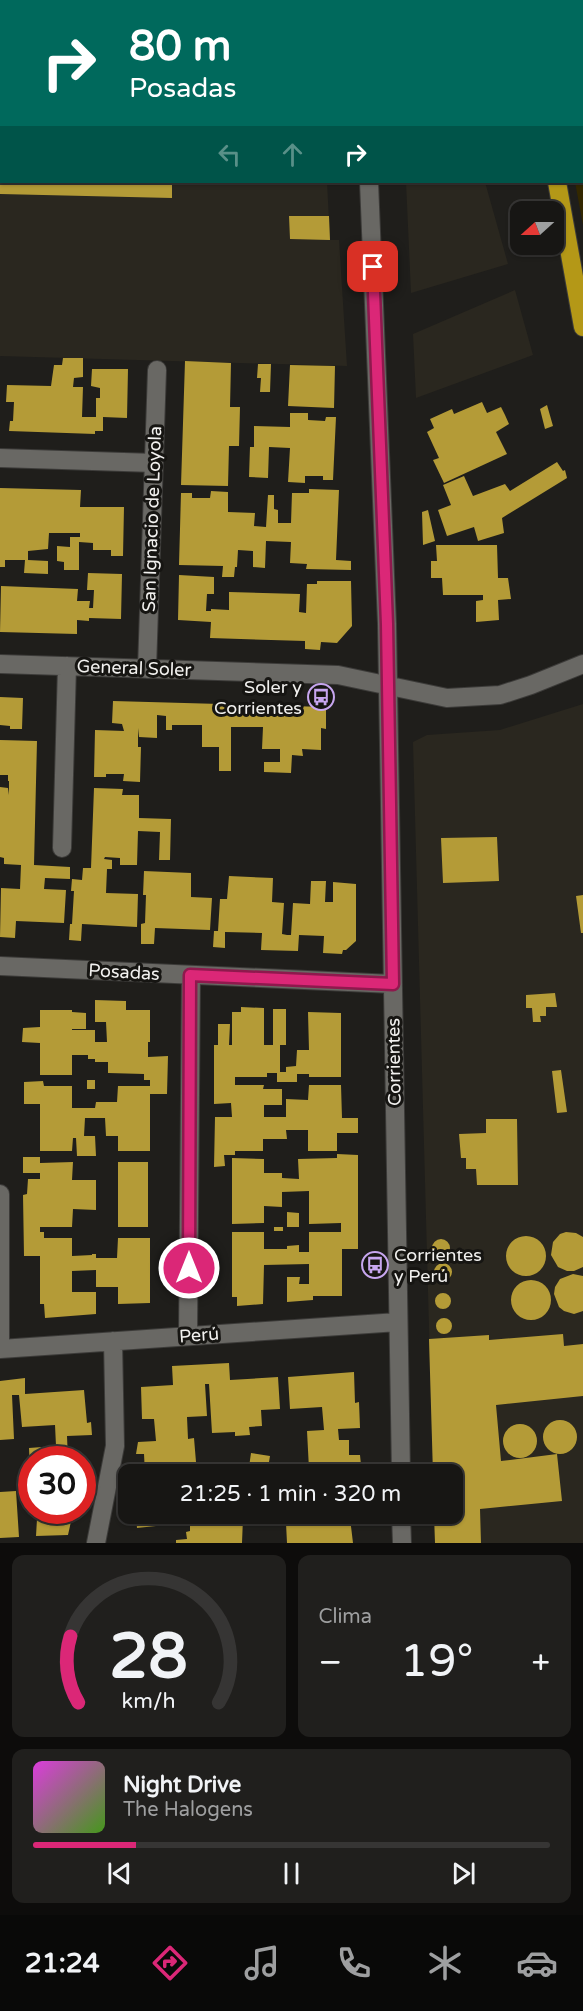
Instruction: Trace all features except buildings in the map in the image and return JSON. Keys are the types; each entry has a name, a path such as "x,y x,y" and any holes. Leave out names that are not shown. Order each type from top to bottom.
{"highway":[{"path":"556,183 583,327"}],"street":[{"name":"Corrientes","path":"369,183 388,686 401,1464"},
{"name":"San Ignacio de Loyola","path":"147,669 157,370"},
{"path":"0,459 154,463"},
{"name":"General Soler","path":"0,664 338,675 441,698 492,695 531,685 583,664"},
{"path":"62,848 67,666"},
{"name":"Posadas","path":"0,966 393,984"},
{"path":"188,1336 190,975"},
{"path":"0,1194 0,1349"},
{"name":"Perú","path":"0,1349 398,1322"},
{"path":"96,1543 115,1446 113,1341"},
{"path":"401,1524 402,1543"}],"shaded area":[{"path":"0,183 327,183 330,240 339,240 347,366 0,356"},
{"path":"406,183 485,183 508,264 411,293"},
{"path":"575,183 583,183 583,225"},
{"path":"515,290 533,355 416,398 413,334"},
{"path":"583,704 583,1543 435,1543 434,1524 463,1524 463,1464 433,1464 413,742 427,735 500,730"}],"place":[{"name":"Soler y Corrientes","path":"321,697"},
{"name":"Corrientes y Perú","path":"375,1265"}],"route":[{"path":"189,1268 190,975 393,984 387,624 373,267"}]}
